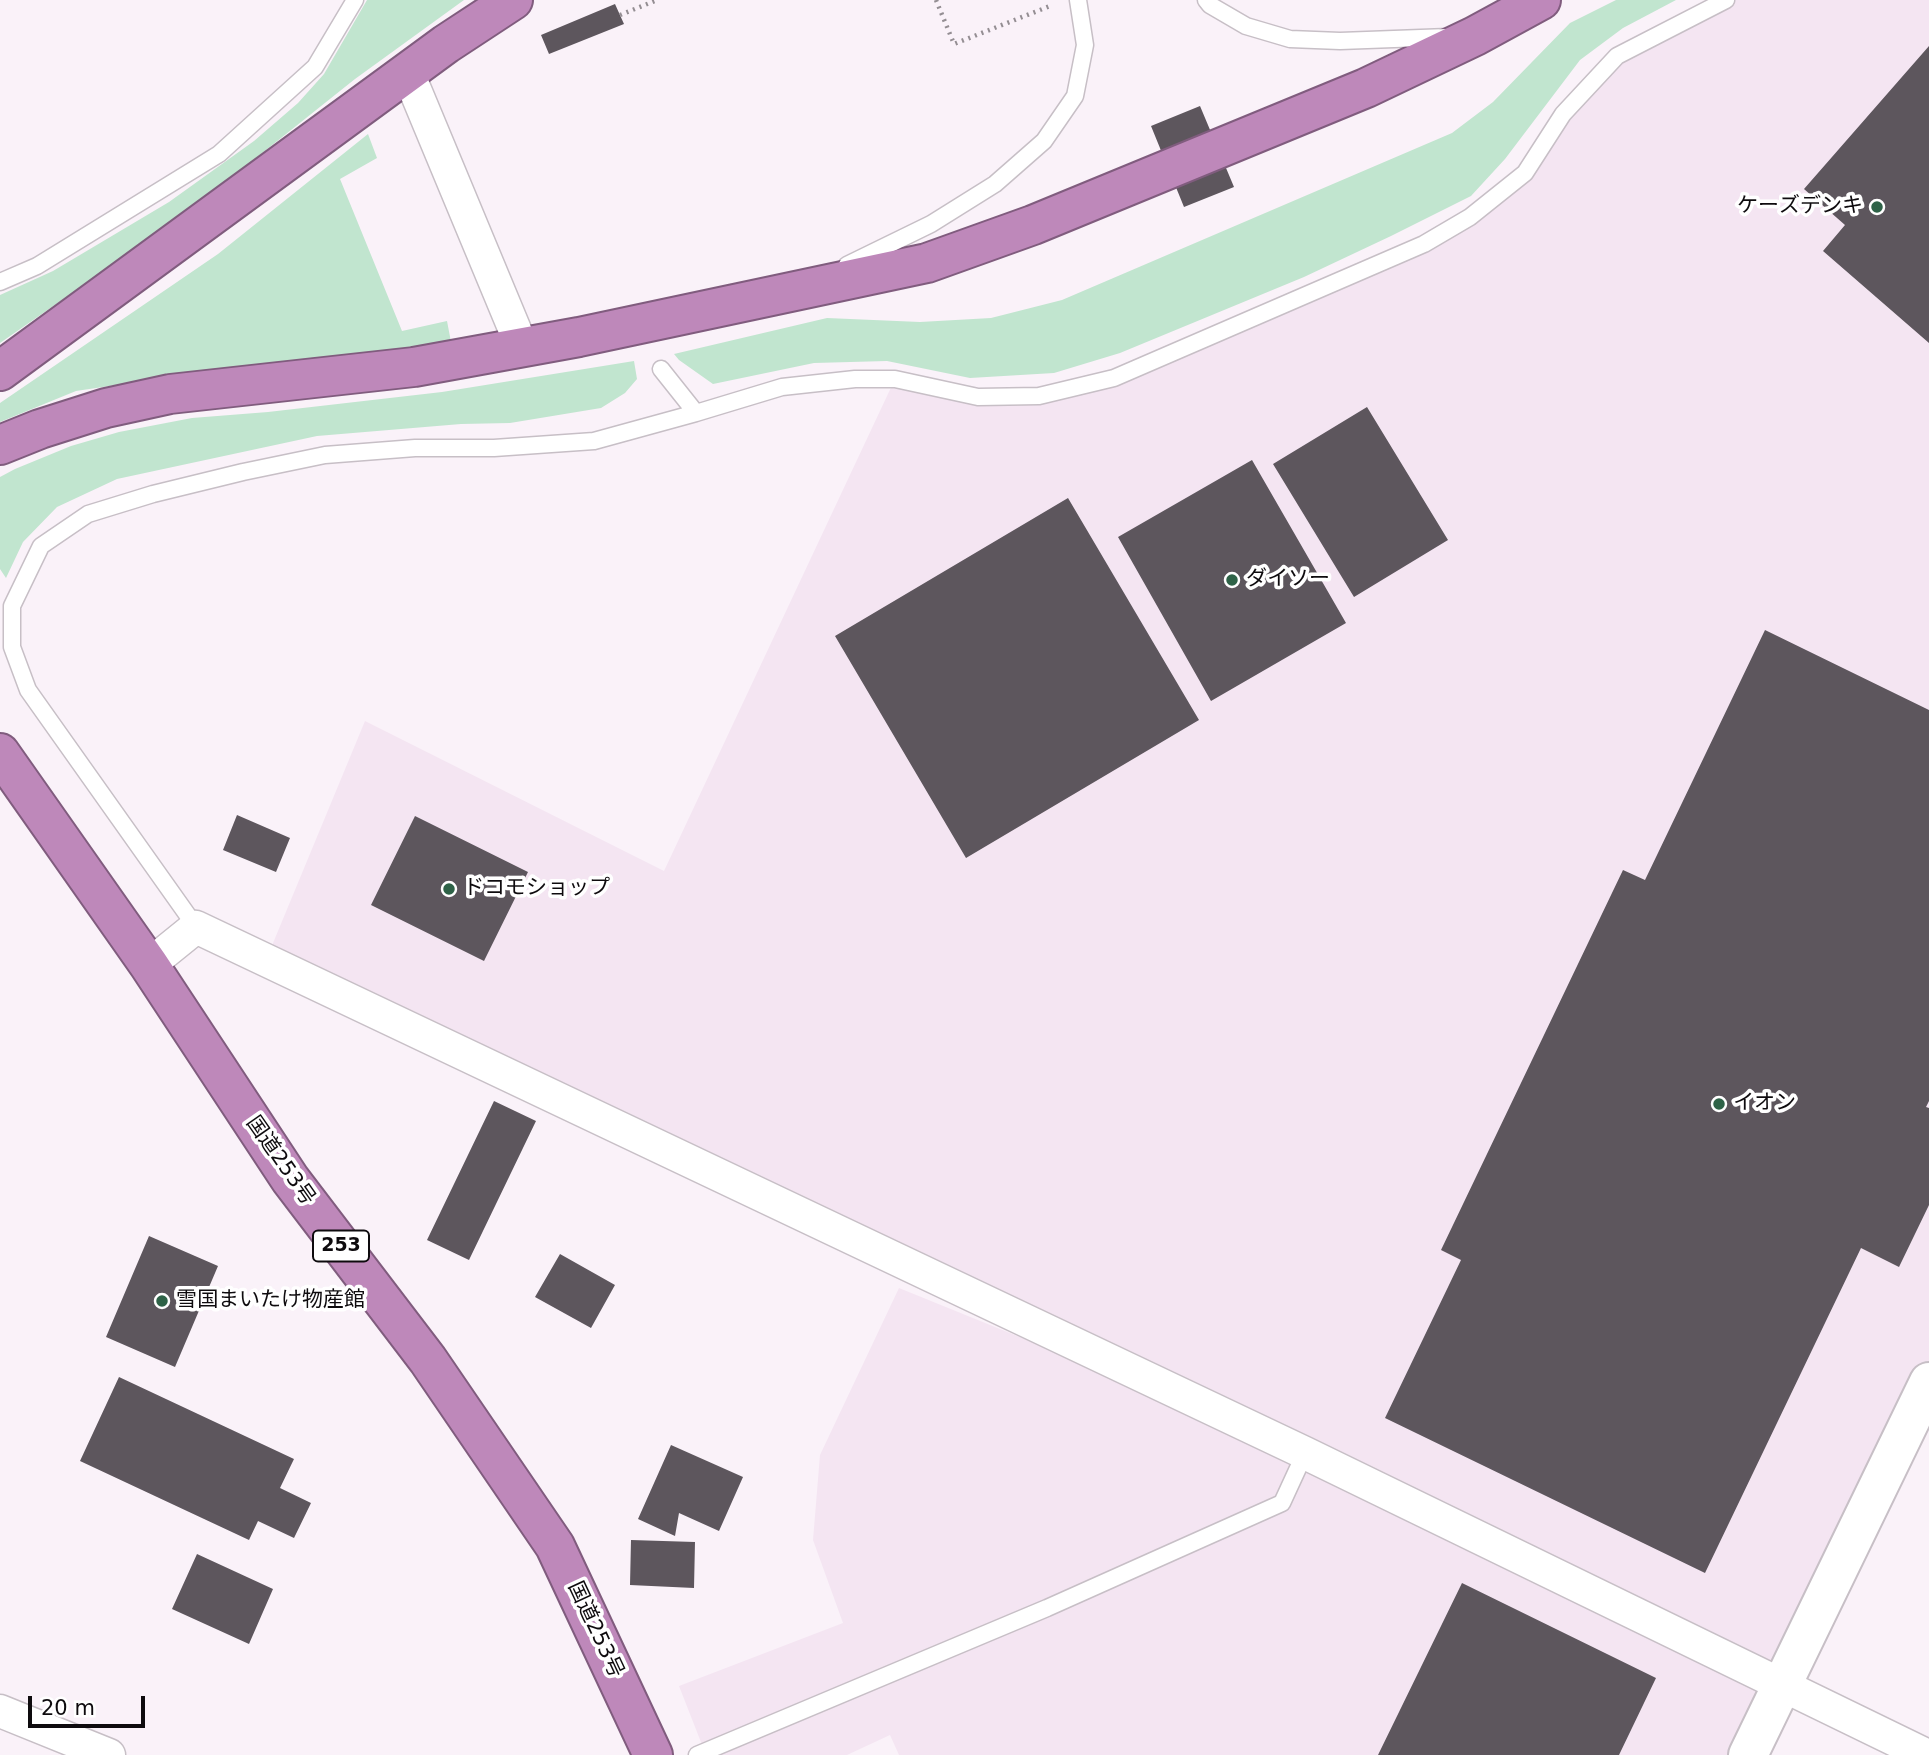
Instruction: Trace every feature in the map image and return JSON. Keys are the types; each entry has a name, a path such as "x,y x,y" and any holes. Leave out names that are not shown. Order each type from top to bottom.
{"highway":[{"path":"0,370 408,72 513,0"},
{"path":"0,444 106,408 170,394 414,368 927,263 1032,225 1366,88 1475,36 1541,0"},
{"name":"国道253号","path":"0,753 149,965 290,1179 428,1360 555,1546 653,1755"}],"street":[{"path":"408,72 522,348"},
{"path":"149,965 196,927 1306,1453 1926,1755"},
{"path":"1748,1755 1929,1382"},
{"path":"0,1710 110,1755"}],"lane":[{"path":"0,282 37,266 219,154 316,67 355,0"},
{"path":"790,292 931,224 996,184 1044,141 1075,96 1085,45 1078,0"},
{"path":"1206,0 1246,26 1290,39 1340,41 1475,36"},
{"path":"196,927 29,690 12,648 12,606 41,546 88,514 153,494 325,455 415,448 594,441 782,387 855,379 895,379 978,397 1039,396 1114,378 1424,244 1470,217 1525,173 1563,114 1617,56 1726,0"},
{"path":"661,369 696,413"},
{"path":"697,1755 1047,1608 1282,1503 1306,1453"}],"path":[{"path":"620,15 657,0"},
{"path":"936,0 954,44 1052,5"}],"shaded area":[{"path":"1726,0 1929,0 1929,1382 1748,1755 899,1755 890,1735 847,1755 706,1755 679,1686 843,1623 813,1540 820,1455 899,1288 1288,1446 266,960 365,721 664,871 895,379 978,397 1114,378 1424,244 1525,173 1617,56"}],"green space":[{"path":"367,0 464,0 355,79 207,197 0,343 0,295 53,271 169,202 254,141 298,103 324,74"},
{"path":"1616,0 1676,0 1623,28 1580,60 1505,159 1471,196 1304,277 1120,353 1054,373 970,378 887,361 814,363 713,384 674,354 827,318 920,322 991,318 1062,300 1452,133 1493,102 1570,23"},
{"path":"368,134 377,158 340,179 402,331 447,321 451,342 334,366 190,374 76,391 0,422 0,403 218,254"},
{"path":"634,361 637,379 625,393 601,408 510,423 461,424 317,436 117,479 57,507 23,542 6,578 0,569 0,477 71,446 119,432 192,418 442,392"}],"building":[{"path":"615,4 624,24 549,54 541,35"},
{"name":"ケーズデンキ","path":"1929,46 1929,343 1823,251 1845,225 1804,189"},
{"path":"1200,106 1234,187 1184,207 1151,126"},
{"path":"1367,407 1448,540 1354,597 1273,464"},
{"name":"ダイソー","path":"1252,460 1346,623 1211,701 1118,537"},
{"path":"1068,498 1199,720 966,858 835,636"},
{"name":"イオン","path":"1765,630 1929,710 1929,1101 1926,1107 1929,1108 1929,1205 1899,1267 1861,1248 1705,1573 1385,1418 1461,1260 1441,1250 1623,870 1645,880"},
{"path":"237,815 290,838 276,872 223,850"},
{"name":"ドコモショップ","path":"415,816 528,872 484,961 371,905"},
{"path":"494,1101 536,1121 469,1260 427,1240"},
{"name":"雪国まいたけ物産館","path":"149,1236 218,1266 175,1367 106,1337"},
{"path":"560,1254 615,1285 591,1328 535,1297"},
{"path":"119,1377 294,1459 280,1488 311,1503 294,1538 258,1521 249,1540 80,1461"},
{"path":"671,1445 743,1477 719,1531 679,1513 675,1536 638,1519"},
{"path":"631,1540 695,1542 694,1588 630,1585"},
{"path":"197,1554 273,1589 249,1644 172,1609"},
{"path":"1462,1583 1656,1678 1619,1755 1378,1755"}],"place":[{"name":"ケーズデンキ","path":"1877,207"},
{"name":"ダイソー","path":"1232,580"},
{"name":"ドコモショップ","path":"449,889"},
{"name":"イオン","path":"1719,1104"},
{"name":"雪国まいたけ物産館","path":"162,1301"}]}
